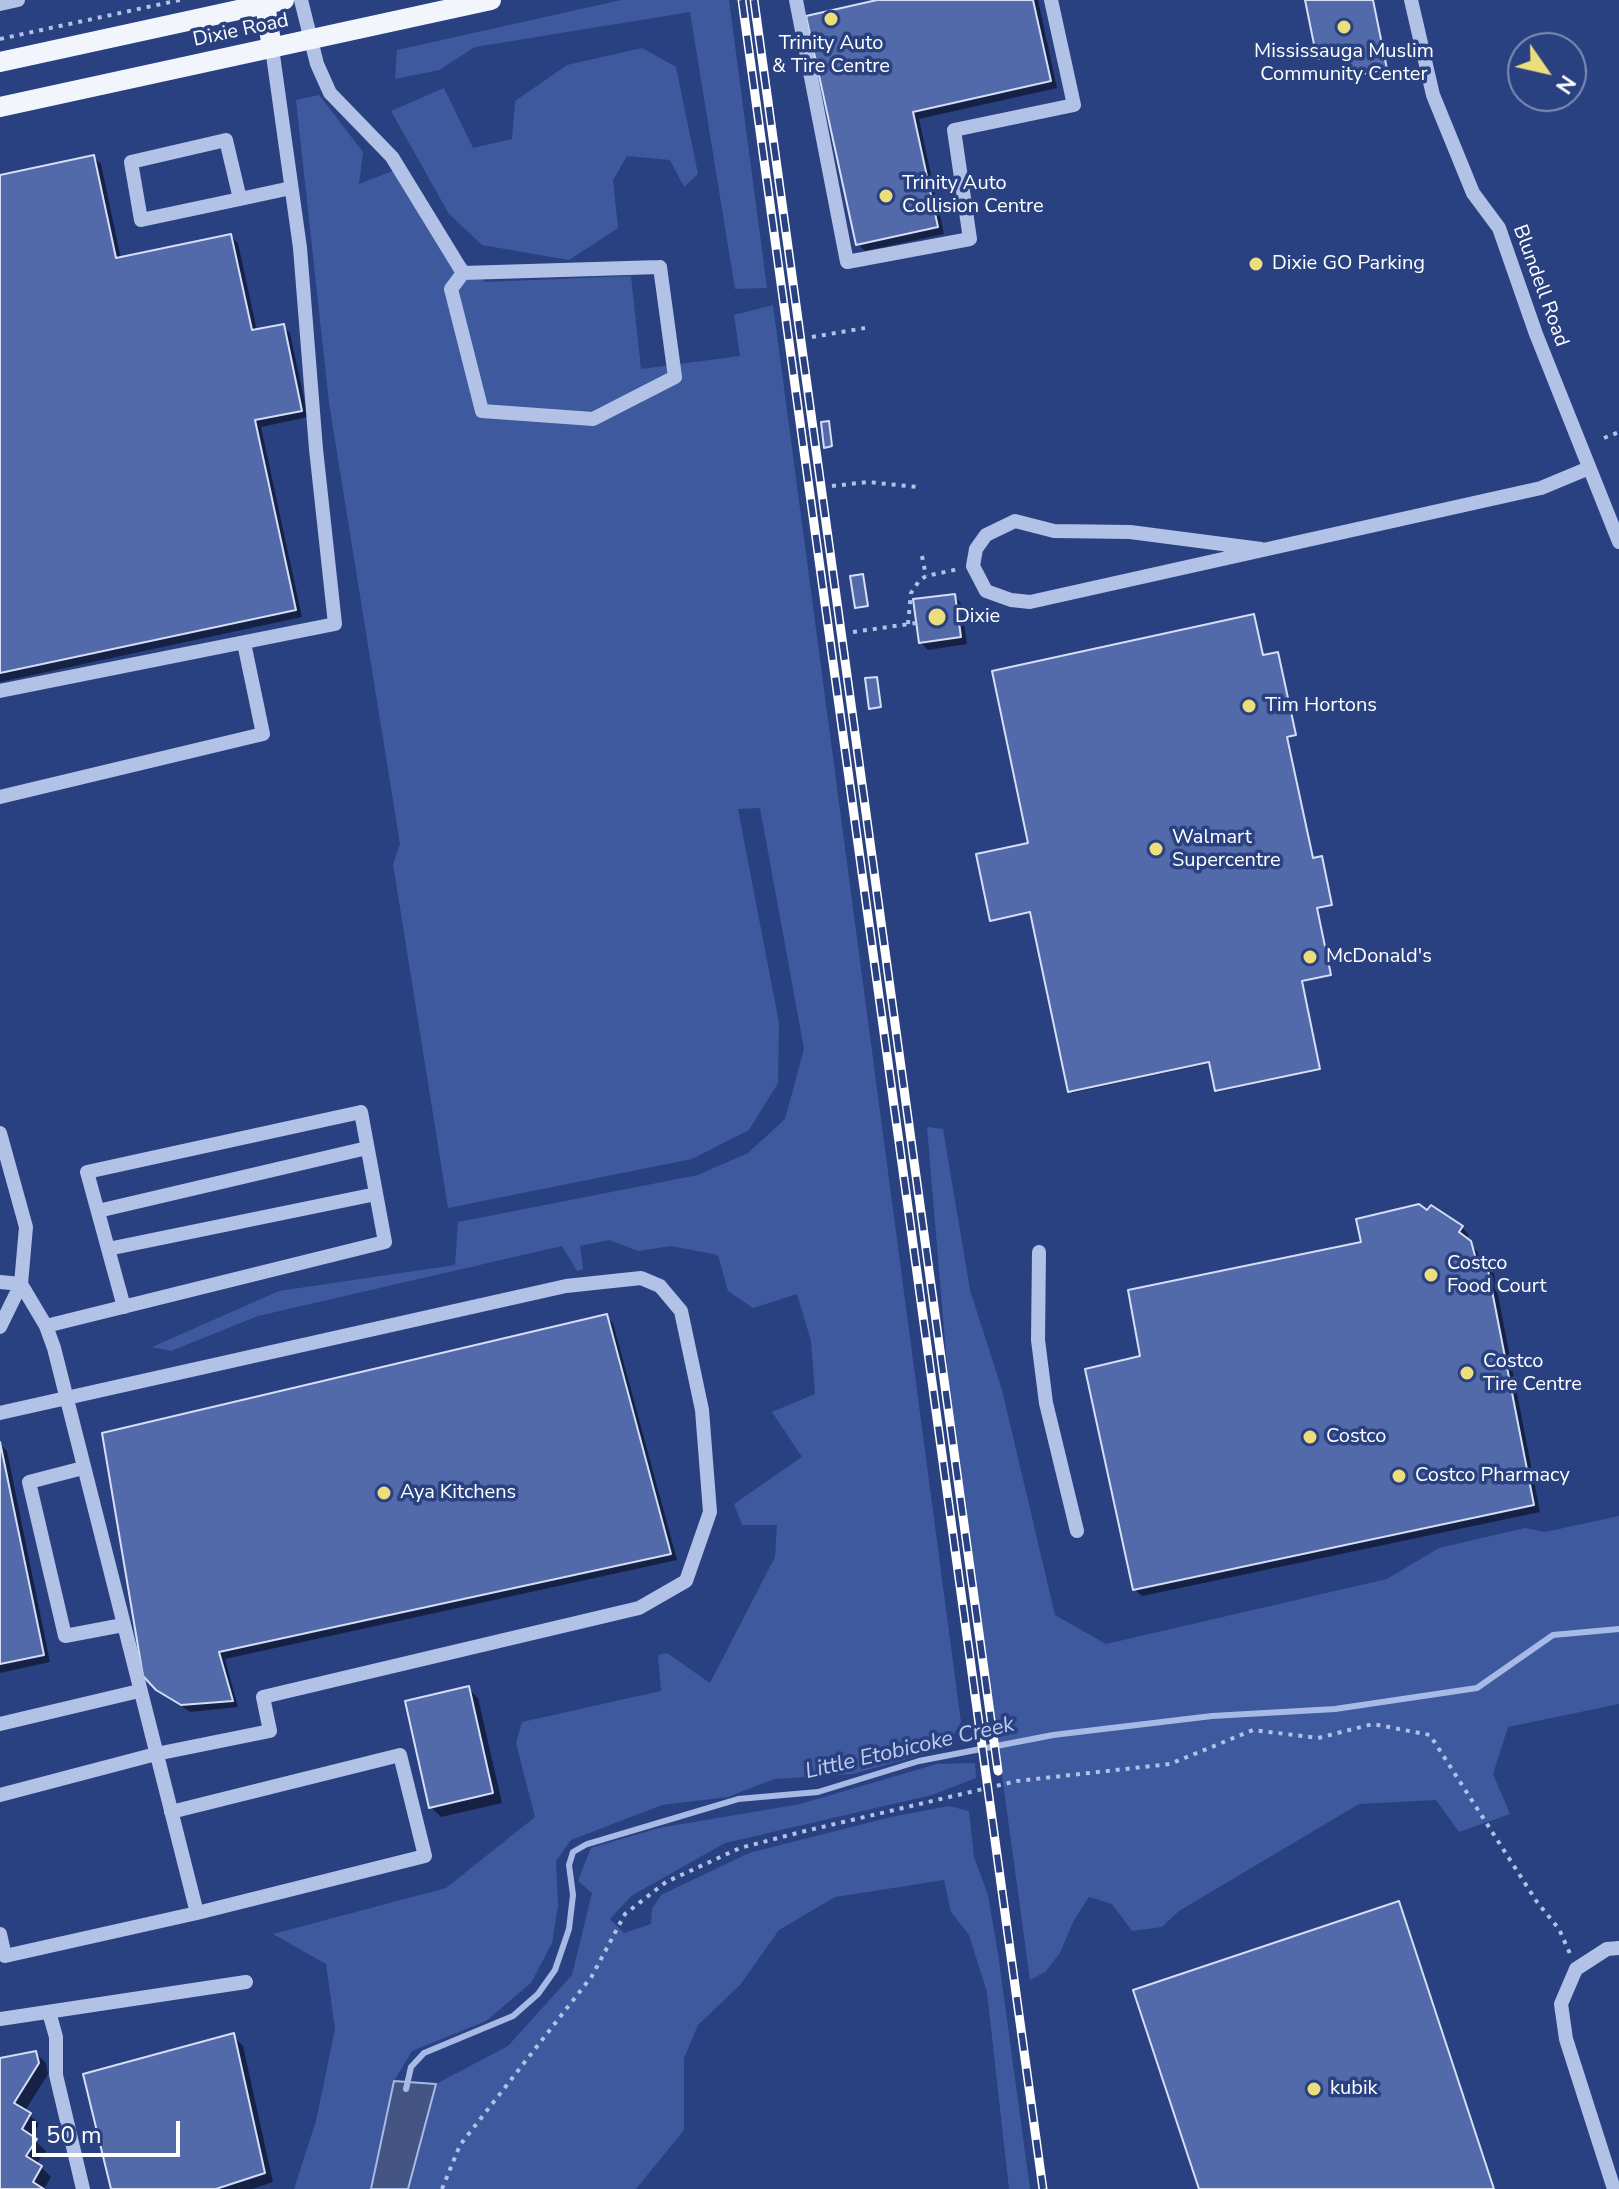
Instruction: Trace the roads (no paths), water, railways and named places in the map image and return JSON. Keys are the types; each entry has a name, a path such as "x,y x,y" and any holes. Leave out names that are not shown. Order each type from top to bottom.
{"main road":[{"name":"Dixie Road","path":"0,107 491,0"},
{"name":"Dixie Road","path":"0,62 274,2"},
{"path":"272,48 274,2"}],"street":[{"path":"0,4 18,0"},
{"path":"301,0 310,40 330,93 392,157 463,273"},
{"path":"796,0 847,262 970,239 954,130 1074,105 1051,0"},
{"name":"Blundell Road","path":"1411,0 1433,95 1473,193 1499,228 1619,542"},
{"path":"0,691 335,624 291,188 272,48"},
{"path":"240,199 226,140 131,162 141,220 240,199 291,188"},
{"path":"660,267 675,377 593,419 482,411 451,289 463,273 660,267"},
{"path":"1261,549 1130,532 1054,531 1015,521 986,535 976,549 973,566 986,591 1011,600 1030,602 1541,488 1589,468"},
{"path":"0,797 263,734 244,643"},
{"path":"46,1326 124,1307 385,1242 361,1112 87,1172 124,1307"},
{"path":"0,1133 26,1227 21,1284 0,1327"},
{"path":"98,1211 367,1148"},
{"path":"108,1249 376,1194"},
{"path":"1039,1252 1038,1340 1046,1403 1077,1531"},
{"path":"0,1413 566,1286 641,1278 660,1286 681,1311 702,1410 710,1512 686,1581 639,1608 263,1697 270,1731 156,1754 0,1795"},
{"path":"0,1282 21,1284"},
{"path":"21,1284 46,1326 197,1913"},
{"path":"83,1468 29,1482 65,1636 123,1625"},
{"path":"0,1724 139,1691"},
{"path":"0,1934 5,1956 197,1913 425,1856 400,1755 171,1812"},
{"path":"1614,2189 1566,2039 1561,2004 1576,1969 1607,1949 1619,1948"},
{"path":"0,2019 246,1982"},
{"path":"49,2012 56,2037 56,2075 83,2189"}],"waterway":[{"name":"Little Etobicoke Creek","path":"406,2089 411,2067 424,2053 513,2016 538,1994 555,1970 569,1929 573,1895 569,1865 573,1852 587,1844 738,1799 818,1792 919,1761 1053,1735 1212,1716 1335,1709 1477,1688 1553,1635 1619,1629"}],"railway":[{"path":"742,0 1043,2189"},
{"path":"754,0 998,1771"}],"place":[{"name":"Trinity Auto & Tire Centre","path":"831,19"},
{"name":"Mississauga Muslim Community Center","path":"1344,27"},
{"name":"Trinity Auto Collision Centre","path":"886,196"},
{"name":"Dixie GO Parking","path":"1256,264"},
{"name":"Dixie","path":"937,617"},
{"name":"Tim Hortons","path":"1249,706"},
{"name":"Walmart Supercentre","path":"1156,849"},
{"name":"McDonald's","path":"1310,957"},
{"name":"Costco Food Court","path":"1431,1275"},
{"name":"Costco Tire Centre","path":"1467,1373"},
{"name":"Costco","path":"1310,1437"},
{"name":"Costco Pharmacy","path":"1399,1476"},
{"name":"Aya Kitchens","path":"384,1493"},
{"name":"kubik","path":"1314,2089"}]}
